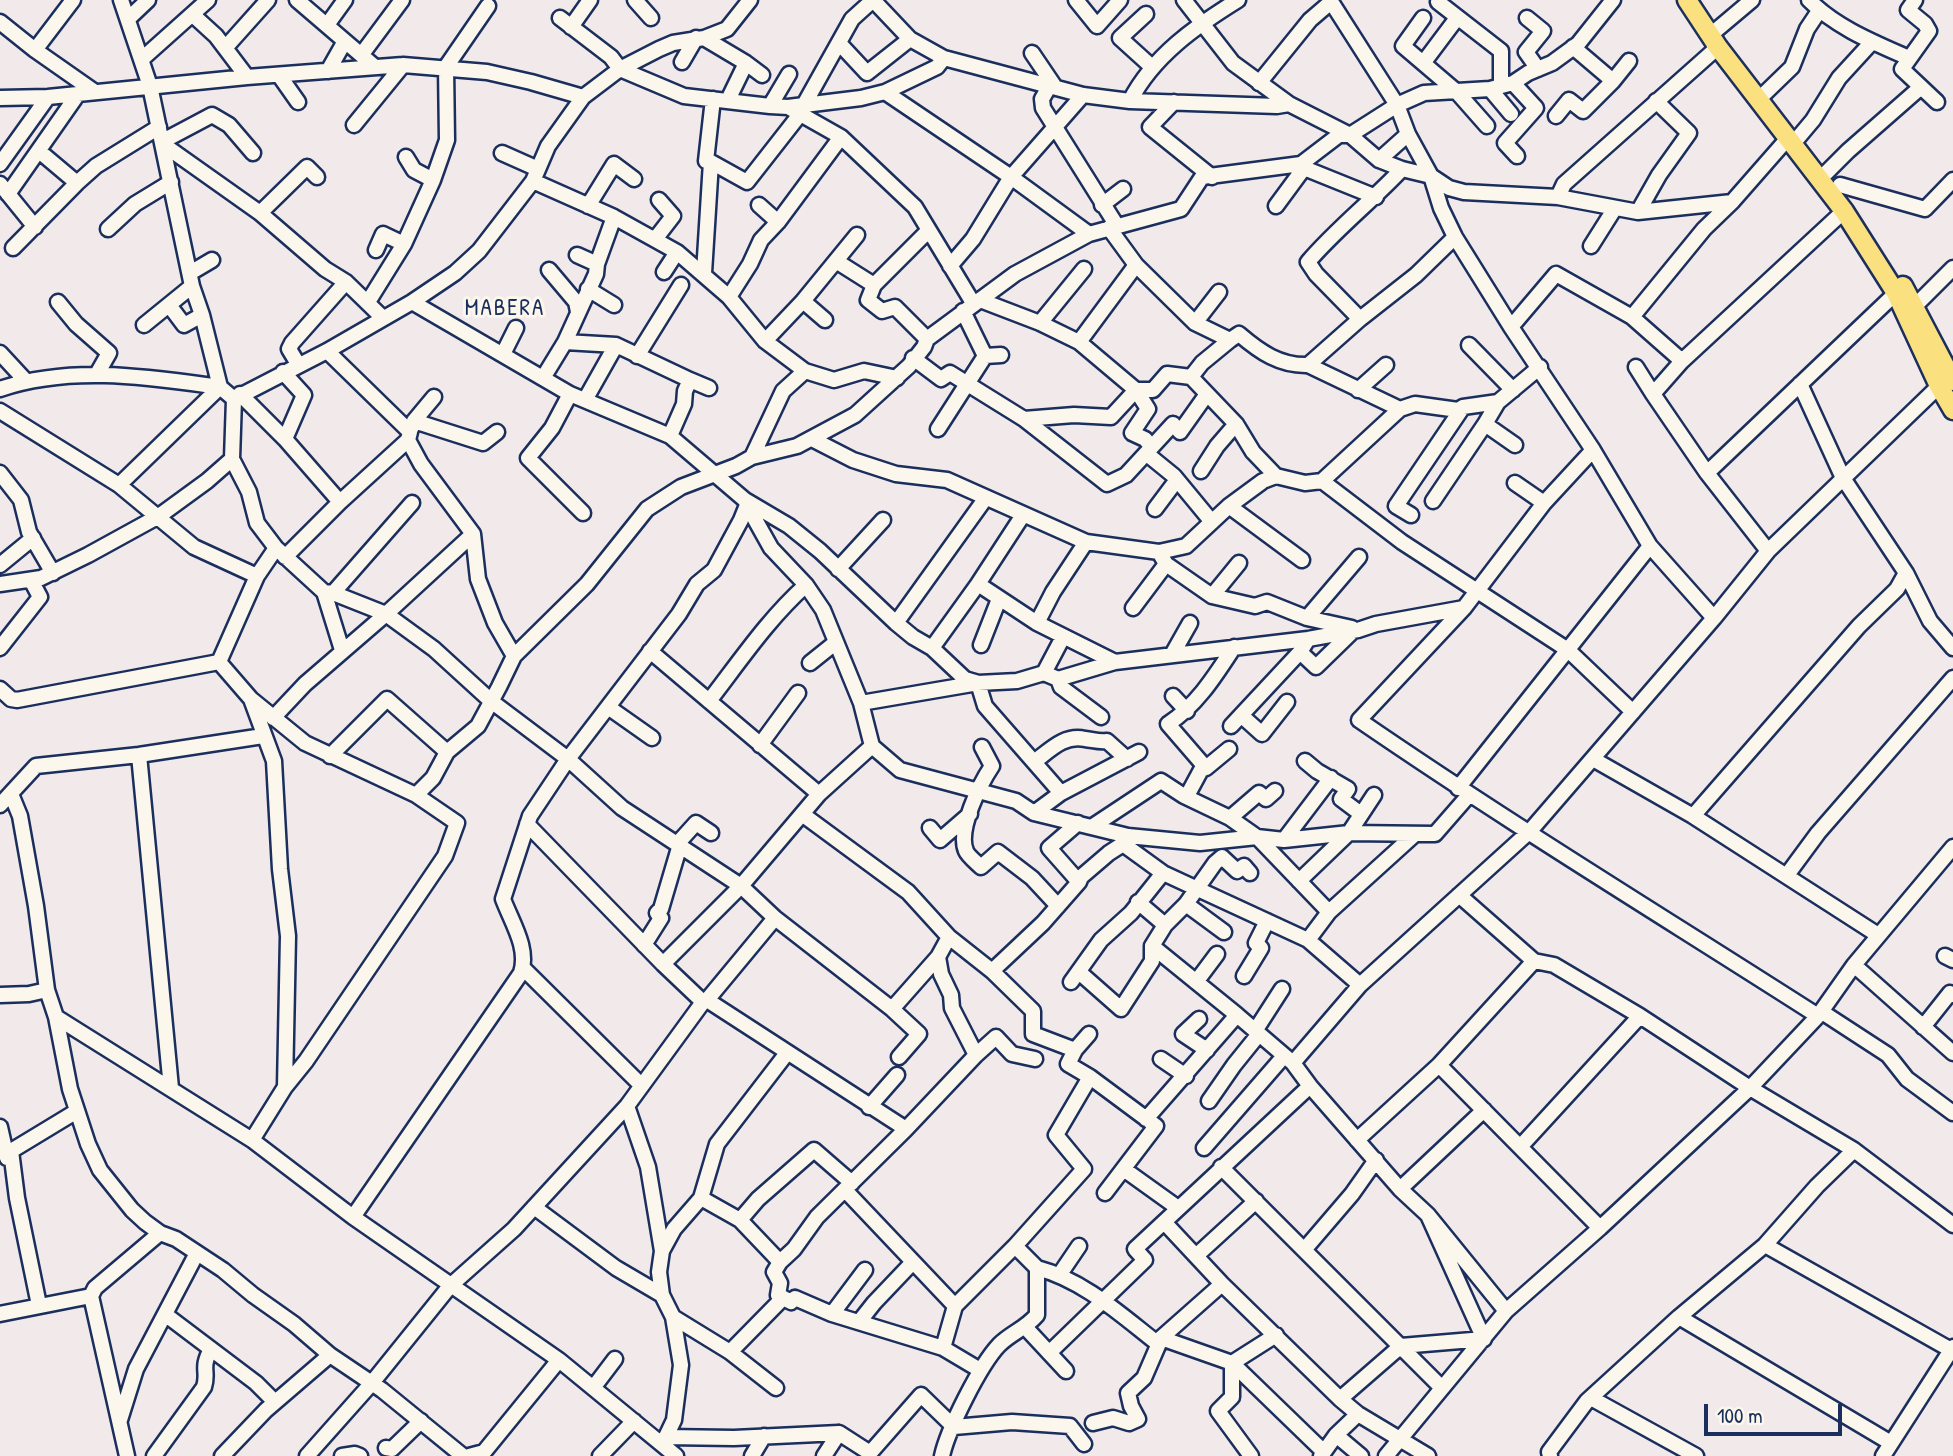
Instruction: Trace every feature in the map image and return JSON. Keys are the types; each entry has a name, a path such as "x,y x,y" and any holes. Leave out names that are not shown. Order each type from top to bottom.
{"main road":[{"path":"1687,0 1760,98 1793,138 1805,144 1833,179 1915,306 1949,379 1953,410"},
{"path":"1692,0 1716,39 1793,138 1844,211 1949,379"}],"street":[{"path":"35,50 73,0"},
{"path":"121,0 150,86 191,279 220,387"},
{"path":"128,19 148,0"},
{"path":"142,59 208,0"},
{"path":"226,47 268,0"},
{"path":"297,0 374,66"},
{"path":"327,25 345,0"},
{"path":"362,54 402,0"},
{"path":"590,0 566,23 611,57 620,69 684,96 798,108 885,92 937,67 944,58"},
{"path":"635,0 651,18"},
{"path":"237,397 327,351 412,302 455,273 479,251 535,175 548,146 583,97 620,69 673,43 727,29 750,0"},
{"path":"746,63 720,100 706,161 747,181 798,108 852,19 873,0 910,38 944,58 1083,95 1130,101 1277,106 1289,104"},
{"path":"1076,0 1097,26 1120,0"},
{"path":"1130,101 1152,66 1203,22 1238,0"},
{"path":"1276,206 1303,166 1339,135 1350,135 1367,122 1424,93 1457,92 1501,85 1552,63 1573,47 1613,0"},
{"path":"1558,197 1564,184 1657,101 1752,0"},
{"path":"1915,0 1908,10 1926,24 1929,31 1902,69 1937,102"},
{"path":"1187,1 1233,63 1259,83 1289,104 1350,135 1379,160 1431,176 1449,188 1464,192 1558,197 1638,212 1732,202"},
{"path":"1259,83 1310,20 1330,1 1397,105 1408,134 1431,176 1454,237 1593,450 1650,545 1714,618"},
{"path":"1438,2 1502,51 1501,85 1511,114"},
{"path":"1760,98 1792,67 1814,5 1872,42 1909,58"},
{"path":"368,302 404,243 433,180 447,140 446,67 488,6"},
{"path":"193,15 226,47 247,77"},
{"path":"1146,15 1120,38 1152,66"},
{"path":"1423,18 1403,46 1457,92 1488,126"},
{"path":"1424,62 1457,18"},
{"path":"1527,18 1543,31 1526,52 1538,69"},
{"path":"0,22 95,92"},
{"path":"682,62 700,38"},
{"path":"700,38 746,63 762,75"},
{"path":"839,43 867,73 910,38"},
{"path":"328,71 345,41"},
{"path":"1632,317 1704,229 1813,120 1839,78 1872,42"},
{"path":"1573,47 1613,81"},
{"path":"1032,53 1053,86"},
{"path":"1556,116 1569,100 1583,111 1629,61"},
{"path":"354,125 403,65"},
{"path":"0,98 48,97 403,65 446,67 531,82 583,97"},
{"path":"770,106 789,74"},
{"path":"278,75 298,102"},
{"path":"1501,85 1536,108 1505,144 1517,156"},
{"path":"1053,86 1042,99 1043,108 1136,265 1195,323 1230,340"},
{"path":"1922,87 1848,151 1833,179 1925,209 1953,180"},
{"path":"885,92 1011,177 1089,234"},
{"path":"35,227 4,189 39,151 78,94"},
{"path":"950,266 973,239 1011,177 1083,95"},
{"path":"0,164 48,97"},
{"path":"1638,212 1659,175 1689,133 1657,101"},
{"path":"1174,102 1150,127 1212,177"},
{"path":"798,108 841,137 915,207 972,305 985,356 938,429"},
{"path":"13,248 96,166 212,115 229,125 253,153"},
{"path":"1379,160 1408,134"},
{"path":"162,137 260,213 326,269 346,282 383,318"},
{"path":"729,297 750,264 761,240 778,222 841,137"},
{"path":"39,151 77,183"},
{"path":"502,153 588,206 656,238 677,252 729,297 765,341 804,371 834,380 864,371 897,378"},
{"path":"407,157 414,170 433,180"},
{"path":"704,273 711,162"},
{"path":"588,206 614,164 634,179"},
{"path":"416,795 433,778 447,752 478,726 514,656 587,584 647,509 681,487 752,457 797,446 855,415 897,378 927,339 1015,274 1089,234 1181,209 1202,177 1303,166 1376,197"},
{"path":"260,213 307,167 317,177"},
{"path":"1360,319 1316,274 1308,262 1317,250 1376,197 1402,169"},
{"path":"108,229 135,204 171,181"},
{"path":"1102,205 1123,189"},
{"path":"656,238 673,216 659,200"},
{"path":"759,205 778,222"},
{"path":"1591,246 1615,208"},
{"path":"1653,394 1682,360 1844,211"},
{"path":"543,378 565,342 596,274 614,217"},
{"path":"927,339 895,307 881,311 867,300 874,285 928,231"},
{"path":"376,250 383,234 404,243"},
{"path":"765,341 803,301 857,235"},
{"path":"1308,365 1416,275 1454,237"},
{"path":"664,272 677,252"},
{"path":"577,255 597,264"},
{"path":"144,325 169,305 212,260"},
{"path":"836,261 874,285"},
{"path":"1079,342 1136,265"},
{"path":"1915,306 1953,268"},
{"path":"1040,323 1084,269"},
{"path":"549,270 576,303 578,312"},
{"path":"1511,327 1556,274 1632,317 1682,360"},
{"path":"298,365 289,349 292,343 346,282"},
{"path":"637,356 681,285"},
{"path":"588,289 614,304"},
{"path":"1195,323 1219,292"},
{"path":"1707,473 1896,293"},
{"path":"803,301 825,320"},
{"path":"58,302 76,324 109,353 97,374"},
{"path":"412,302 570,394 670,436 716,473 746,503 789,527 965,679 980,684"},
{"path":"169,305 184,325 202,315"},
{"path":"972,305 1040,323 1079,342 1136,390 1148,410 1132,433 1145,439 1149,450 1212,522"},
{"path":"503,354 516,328"},
{"path":"1191,377 1202,363 1240,334 1257,349 1275,359 1294,366 1308,365 1400,409"},
{"path":"565,342 616,345 709,388"},
{"path":"585,400 616,345"},
{"path":"1469,345 1513,390"},
{"path":"327,351 410,431 421,464 473,534 478,579 495,623 514,656"},
{"path":"0,353 25,380"},
{"path":"985,356 1002,355"},
{"path":"913,358 941,379 950,373 1024,419 1107,484 1126,475 1173,425 1180,432 1207,394"},
{"path":"1358,390 1386,365"},
{"path":"1636,367 1707,473 1768,551"},
{"path":"1433,501 1498,402 1540,368"},
{"path":"752,457 783,391 804,371"},
{"path":"283,372 304,396 285,439"},
{"path":"0,389 25,380 97,374 220,387 237,397 285,439 340,502"},
{"path":"1024,419 1074,415 1111,417 1136,390 1153,390 1167,374 1191,377 1236,424 1253,452 1276,476 1305,483 1322,481 1400,409 1415,404 1458,410 1498,402"},
{"path":"1204,1148 1360,985 1530,831 1714,618 1768,551 1949,379"},
{"path":"670,436 684,404 685,391 690,380"},
{"path":"1800,384 1843,478 1906,573 1930,621 1953,648"},
{"path":"119,485 220,387"},
{"path":"570,394 552,428 528,458 583,513"},
{"path":"237,397 232,459 249,492 257,523 281,553 328,592 386,614 434,649 491,701 568,759 622,808 741,886 775,918 892,1009 919,1034 899,1057"},
{"path":"219,662 257,576 340,502 410,431 434,397"},
{"path":"1411,515 1396,506 1463,407"},
{"path":"0,411 119,485 194,547 257,576"},
{"path":"1202,471 1217,446 1236,424"},
{"path":"1485,424 1515,445"},
{"path":"410,431 458,433 482,443 497,432"},
{"path":"812,439 853,460 896,474 947,480 1086,542 1162,558 1212,596 1255,606 1267,602 1307,618 1356,630"},
{"path":"1593,450 1544,503 1464,608 1359,720 1464,791 1888,1055 1907,1079 1953,1113"},
{"path":"0,584 31,580 53,573 159,516 232,459"},
{"path":"0,474 21,500 33,538 53,573"},
{"path":"1133,608 1162,558 1186,545 1263,481 1276,476"},
{"path":"1155,509 1176,481"},
{"path":"1322,481 1402,542 1568,650 1633,712"},
{"path":"1515,483 1544,503"},
{"path":"896,622 985,499"},
{"path":"328,592 412,503"},
{"path":"746,503 771,548 806,585 823,610 860,703 872,746 900,770 1016,801 1034,813 1093,826 1126,840 1163,873 1308,940 1360,985"},
{"path":"353,1217 523,968 523,949 503,899 527,824 568,759 679,614 697,584 714,570 741,520 746,503"},
{"path":"1230,506 1302,560"},
{"path":"932,648 1023,515"},
{"path":"838,569 883,520"},
{"path":"272,718 342,650 386,614 473,534"},
{"path":"0,565 33,538"},
{"path":"1037,623 1053,592 1086,542"},
{"path":"992,971 1044,923 1081,877 1126,840 1200,843 1257,837 1284,840 1349,833 1434,834 1568,650 1650,545"},
{"path":"1307,618 1359,557"},
{"path":"1212,596 1239,563"},
{"path":"1693,816 1859,626 1897,589 1906,573"},
{"path":"0,648 40,597 31,580"},
{"path":"978,584 1037,623 1115,662"},
{"path":"709,701 784,605 806,585"},
{"path":"328,592 342,650"},
{"path":"981,645 999,599"},
{"path":"860,703 980,684 1017,681 1044,673 1058,679 1115,662 1173,653 1304,645 1376,624 1464,608"},
{"path":"1173,653 1190,623"},
{"path":"1304,645 1316,667 1356,630"},
{"path":"1044,673 1063,637"},
{"path":"810,663 835,643"},
{"path":"1287,702 1262,734 1236,721 1304,645"},
{"path":"1206,768 1168,724 1187,711 1234,648"},
{"path":"650,651 819,794"},
{"path":"1,692 17,700 219,662"},
{"path":"219,662 272,718 305,743 416,795 457,823 445,856 251,1140"},
{"path":"1787,875 1818,834 1953,678"},
{"path":"1058,679 1061,687 1101,717"},
{"path":"980,684 985,706 1061,793"},
{"path":"760,745 798,693"},
{"path":"1173,696 1187,711"},
{"path":"251,698 274,761 280,869 288,936 285,1087"},
{"path":"330,756 387,699 447,752"},
{"path":"608,707 652,738"},
{"path":"0,805 36,766 139,755 263,736"},
{"path":"1034,762 1070,738 1084,738 1096,743 1107,741 1133,755 1061,793 1034,813"},
{"path":"663,964 741,886 819,794 872,746"},
{"path":"982,747 992,766 966,821 966,852 981,867 998,852 1032,878 1058,906"},
{"path":"1187,796 1201,770 1229,749"},
{"path":"139,755 171,1088"},
{"path":"1592,759 1693,816 1878,935"},
{"path":"1305,761 1348,789 1341,799 1361,814"},
{"path":"1284,840 1331,778"},
{"path":"1093,826 1161,781 1230,818 1257,837 1329,912"},
{"path":"1230,818 1259,793 1266,799 1275,791"},
{"path":"11,794 20,816 47,990 56,1017 70,1089 100,1170 132,1210 160,1233 176,1238 223,1270 330,1355 421,1420 463,1456"},
{"path":"1298,881 1349,833 1374,795"},
{"path":"802,814 908,892 949,937 992,971 1033,1011 1033,1034 1075,1050"},
{"path":"930,828 940,840 970,814"},
{"path":"644,945 660,918 657,914 661,909 678,846 696,823 711,833"},
{"path":"1078,823 1049,848 1079,882"},
{"path":"527,824 663,964 705,1001 906,1129"},
{"path":"1308,940 1329,912 1414,835"},
{"path":"1386,1456 1448,1386 1506,1311 1601,1228 1749,1088 1820,1014 1854,965 1953,847"},
{"path":"1163,873 1131,913 1101,940 1075,977 1121,1009 1152,961 1152,946 1165,925 1186,904 1215,863 1222,857 1237,871 1244,866 1250,873"},
{"path":"1459,895 1534,961 1554,965 1749,1088 1854,1150 1953,1225"},
{"path":"1138,902 1165,925"},
{"path":"1186,904 1224,932"},
{"path":"307,1456 371,1384 450,1286 513,1229 627,1106 705,1001 729,977 775,918"},
{"path":"1244,976 1261,948 1256,943 1267,921"},
{"path":"892,1009 938,957 949,937"},
{"path":"1152,946 1288,1059 1400,1189 1428,1215 1506,1311"},
{"path":"1196,982 1217,954"},
{"path":"938,957 951,995 952,1008 976,1055"},
{"path":"1357,1140 1439,1065 1534,961"},
{"path":"1854,965 1953,1053"},
{"path":"523,968 641,1085"},
{"path":"1209,1101 1257,1033 1282,989"},
{"path":"0,995 47,990"},
{"path":"1923,1027 1950,993 1953,995"},
{"path":"1146,1119 1237,1015"},
{"path":"56,1017 251,1140 353,1217 559,1360 676,1456"},
{"path":"1520,1147 1640,1017"},
{"path":"1199,1019 1183,1034 1207,1050"},
{"path":"1089,1034 1075,1050 1068,1064 1156,1126 1105,1193"},
{"path":"980,1370 943,1348 832,1314 795,1298 791,1302 778,1295 780,1283 775,1272 817,1217 996,1037 1012,1054 1035,1059"},
{"path":"662,1251 674,1229 701,1198 717,1144 787,1053"},
{"path":"1161,1059 1186,1076"},
{"path":"1439,1065 1601,1228"},
{"path":"869,1107 897,1075"},
{"path":"943,1348 955,1306 1015,1246 1084,1169 1056,1135 1090,1077"},
{"path":"1049,1353 1145,1260 1135,1249 1310,1086"},
{"path":"627,1106 648,1167 662,1251 659,1272 662,1295 673,1317 681,1365 678,1402 663,1446"},
{"path":"1400,1189 1484,1110"},
{"path":"0,1127 7,1158 11,1151 77,1111"},
{"path":"740,1220 758,1199 814,1150 955,1306"},
{"path":"1549,1456 1549,1452 1591,1398 1679,1317 1765,1245 1817,1186 1854,1150"},
{"path":"11,1151 17,1198 39,1305"},
{"path":"1304,1250 1352,1194 1376,1160"},
{"path":"1221,1167 1401,1346 1448,1386"},
{"path":"1125,1170 1178,1208"},
{"path":"701,1198 740,1220 780,1262"},
{"path":"1197,1255 1256,1201"},
{"path":"534,1207 616,1268 662,1295"},
{"path":"1428,1215 1484,1339"},
{"path":"1165,1223 1222,1283 1358,1415 1428,1456"},
{"path":"127,1456 91,1296 95,1288 160,1233"},
{"path":"1765,1245 1952,1348 1883,1456"},
{"path":"1015,1246 1037,1268 1060,1274 1104,1301 1157,1343 1222,1283"},
{"path":"1060,1274 1079,1246"},
{"path":"120,1420 136,1368 197,1253"},
{"path":"859,1322 913,1262"},
{"path":"942,1456 988,1357 1002,1342 1026,1328 1037,1315 1037,1268"},
{"path":"832,1314 866,1270"},
{"path":"0,1314 91,1296"},
{"path":"730,1352 783,1298"},
{"path":"166,1315 256,1383 275,1402"},
{"path":"673,1317 730,1352 776,1388"},
{"path":"1679,1317 1891,1443"},
{"path":"1026,1328 1066,1371"},
{"path":"1232,1363 1276,1335"},
{"path":"1161,1339 1232,1363 1322,1454 1336,1435 1358,1415"},
{"path":"1093,1423 1113,1418 1129,1423 1138,1419 1128,1393 1143,1378 1161,1339"},
{"path":"1340,1399 1401,1346 1484,1339"},
{"path":"155,1456 204,1387 204,1366 211,1349"},
{"path":"222,1456 275,1402 330,1355"},
{"path":"593,1388 615,1359"},
{"path":"480,1455 559,1360"},
{"path":"1232,1363 1232,1397 1218,1411 1244,1453"},
{"path":"663,1446 734,1438 839,1433 870,1453 921,1395 954,1427 1012,1422 1070,1426 1084,1444"},
{"path":"1591,1398 1696,1456"},
{"path":"386,1448 392,1449 421,1420"},
{"path":"600,1456 634,1422"},
{"path":"824,1456 839,1433"},
{"path":"1336,1435 1360,1456"},
{"path":"752,1456 764,1436"},
{"path":"342,1456 360,1456"}],"district":[{"name":"MABERA","path":"505,309"}]}
